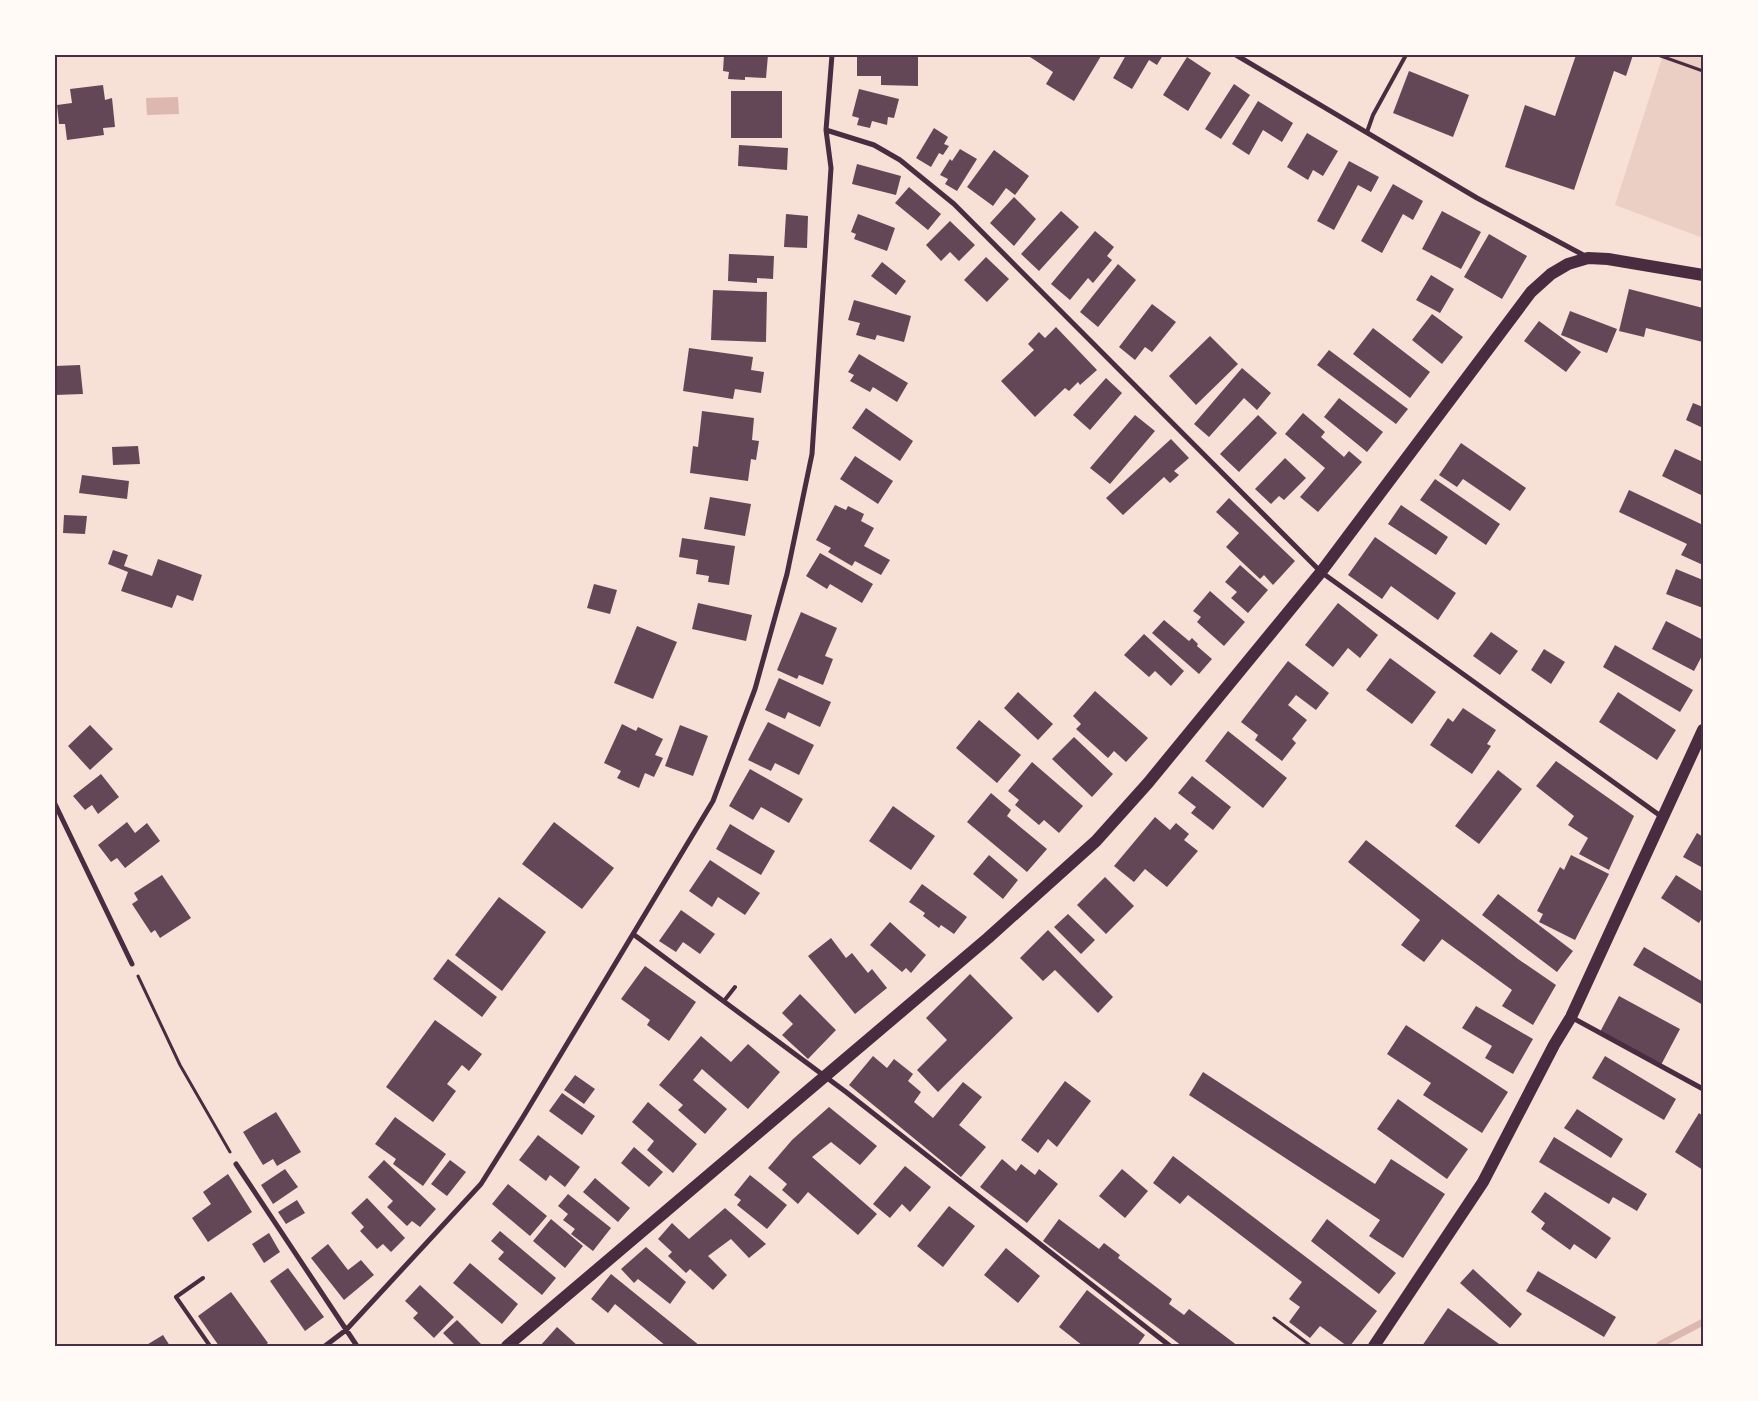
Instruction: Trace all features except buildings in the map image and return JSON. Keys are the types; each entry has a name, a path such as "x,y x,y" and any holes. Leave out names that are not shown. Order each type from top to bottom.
{"main road":[{"path":"507,1346 988,938 1096,841 1148,783 1320,572 1531,292 1551,274 1568,264 1588,258 1608,259 1703,275"},
{"path":"1374,1346 1483,1182 1554,1044 1571,1017 1664,819 1703,730"}],"street":[{"path":"325,1346 346,1330 481,1184 523,1118 713,801 756,689 787,574 812,454 831,168 826,130 832,55"},
{"path":"1236,55 1477,198 1588,258"},
{"path":"826,130 874,145 900,160 954,204 1320,572 1664,819"},
{"path":"55,804 132,964"},
{"path":"633,934 825,1076 1170,1346"},
{"path":"1571,1017 1703,1089"},
{"path":"236,1164 357,1346"}],"lane":[{"path":"1367,132 1406,55"},
{"path":"724,1001 735,987"},
{"path":"203,1278 176,1297 210,1346"}],"path":[{"path":"1658,55 1703,71"},
{"path":"132,964 180,1065 236,1164"},
{"path":"1274,1318 1311,1346"}],"shaded area":[{"path":"1663,55 1703,55 1703,238 1615,205"},
{"path":"178,97 179,114 147,115 146,98"}],"waterway":[{"path":"1659,1346 1703,1322"}]}
